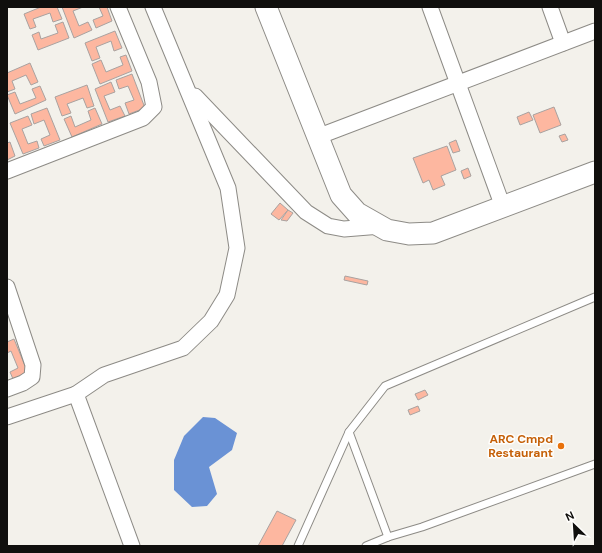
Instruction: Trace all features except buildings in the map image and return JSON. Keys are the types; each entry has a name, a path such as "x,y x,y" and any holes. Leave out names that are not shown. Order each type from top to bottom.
{"street":[{"path":"7,171 143,118 154,107 150,82 118,7"},
{"path":"7,417 76,394 104,375 182,348 211,321 227,295 237,248 228,188 153,7"},
{"path":"266,7 341,196 357,213 387,230 409,234 433,233 595,172"},
{"path":"430,7 503,207"},
{"path":"550,7 563,43"},
{"path":"317,137 595,31"},
{"path":"188,90 306,212 328,226 344,229 382,226"},
{"path":"7,286 33,365 32,376 23,383 7,389"},
{"path":"76,394 132,546"}],"lane":[{"path":"298,546 349,432 385,386 595,297"},
{"path":"349,432 388,537"},
{"path":"366,546 595,464"}],"water":[{"path":"203,417 215,418 237,433 232,450 209,467 217,494 207,506 192,507 174,490 174,460 184,436"}],"place":[{"name":"ARC Cmpd Restaurant","path":"561,446"}]}
